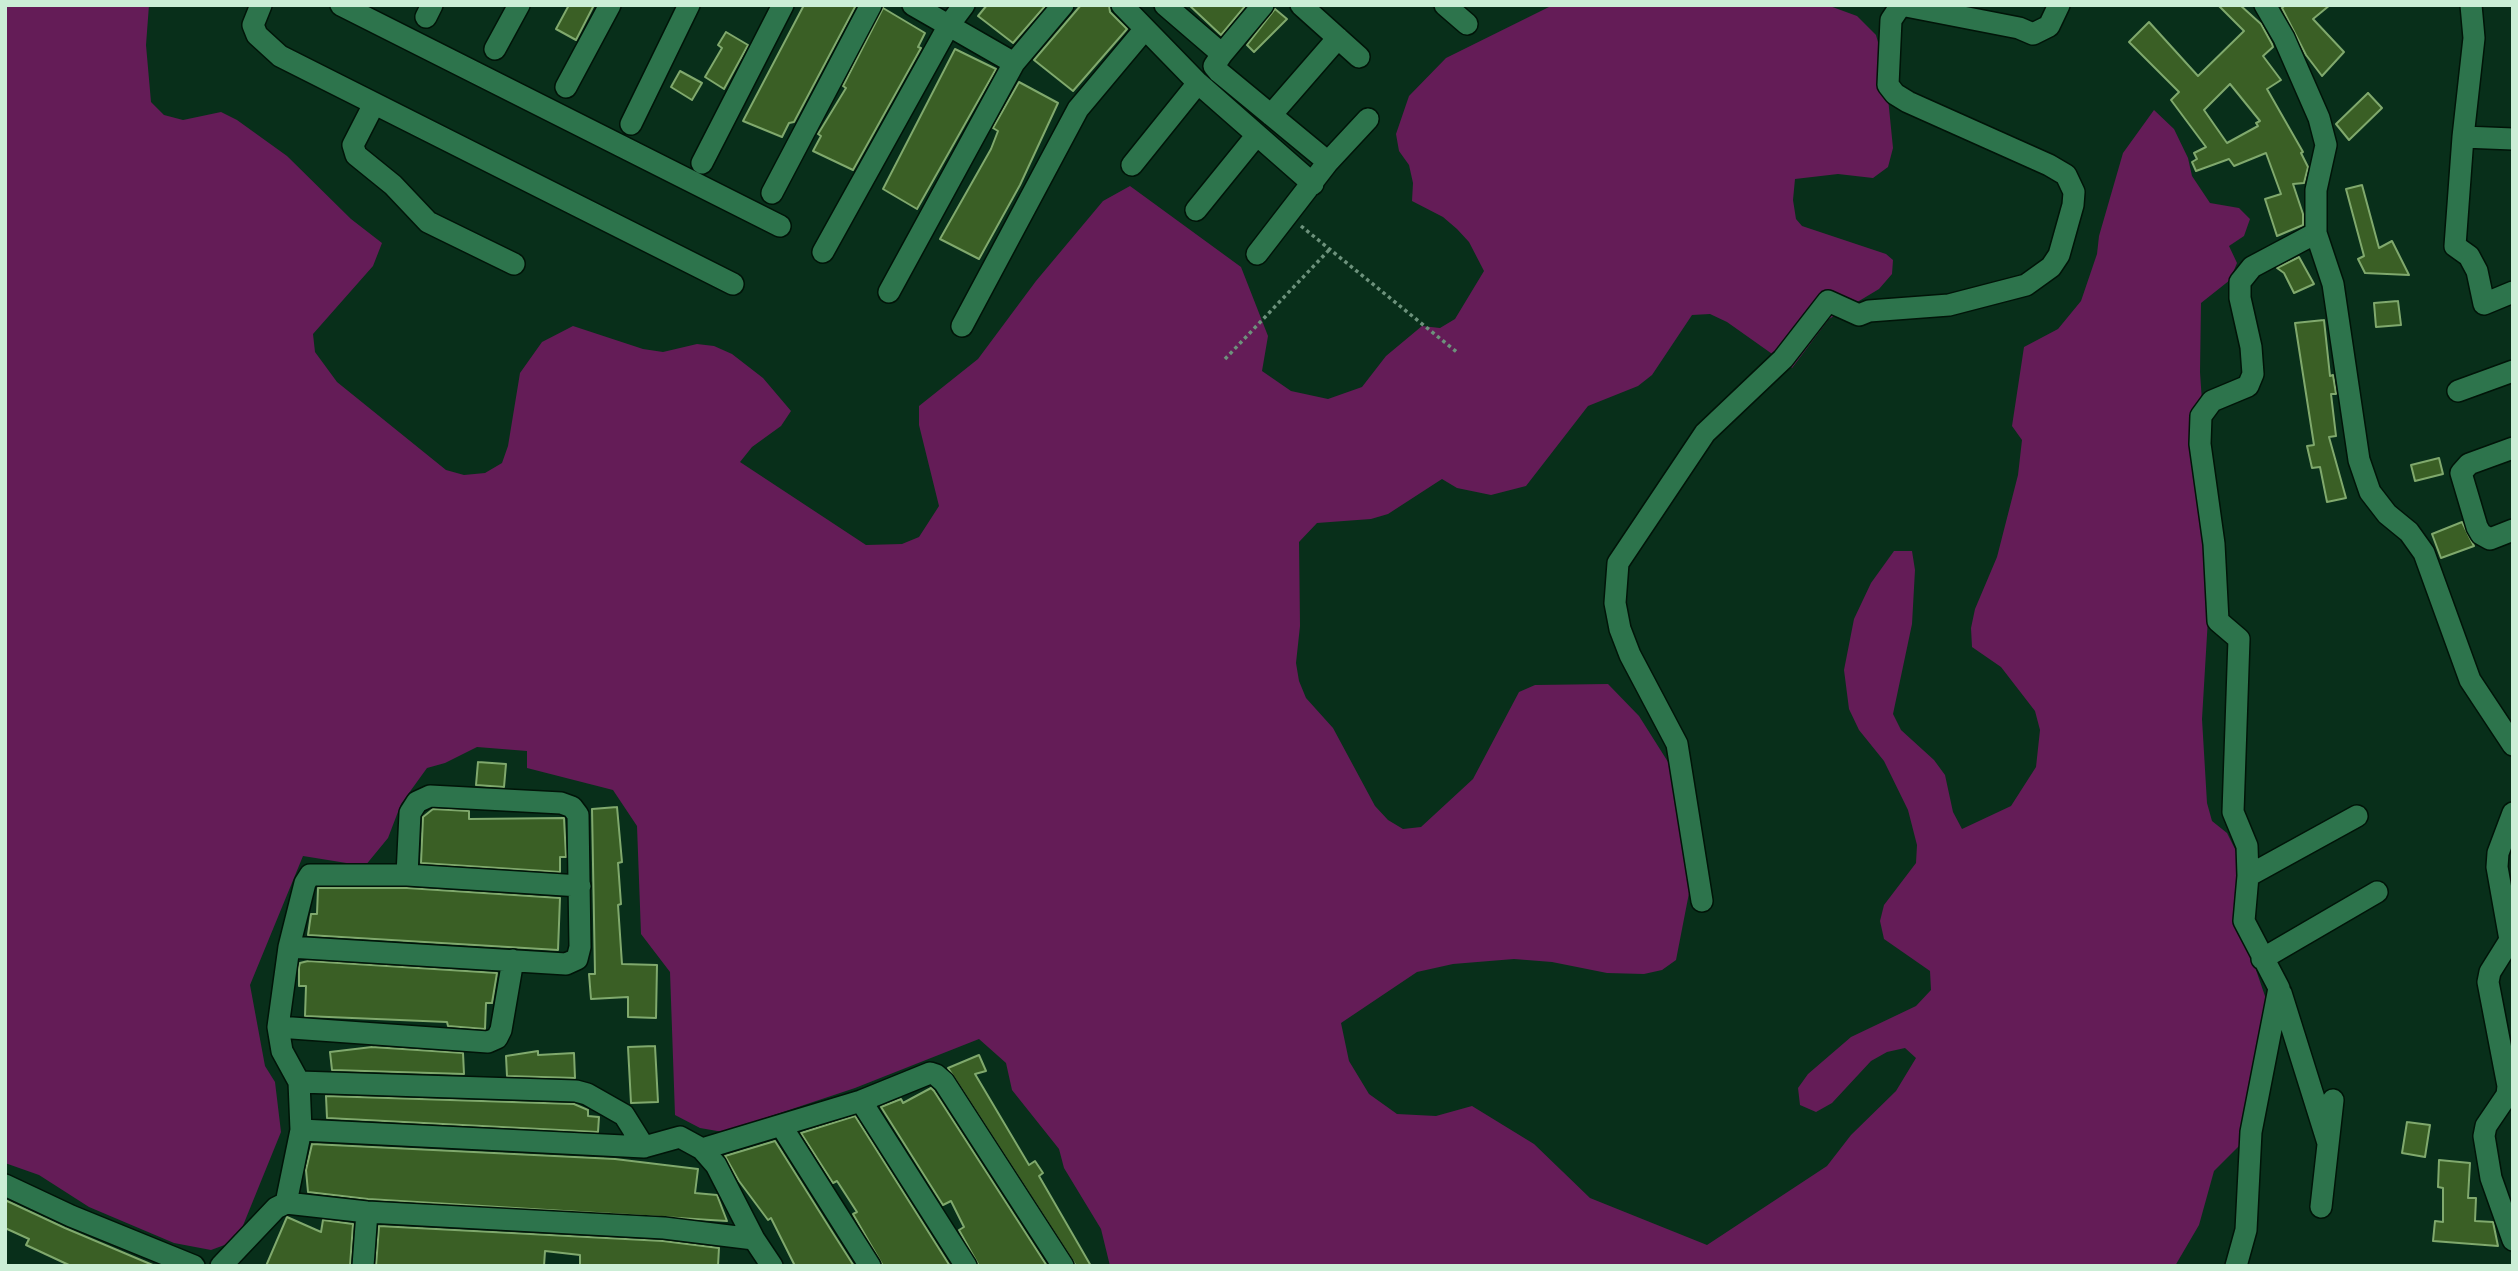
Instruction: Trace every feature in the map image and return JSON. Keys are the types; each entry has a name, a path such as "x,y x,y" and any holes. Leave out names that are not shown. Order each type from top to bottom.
{"street":[{"path":"261,5 253,25 257,35 280,57 733,284"},
{"path":"341,5 780,226"},
{"path":"495,49 519,5"},
{"path":"566,87 610,5"},
{"path":"631,124 689,5"},
{"path":"702,163 783,5"},
{"path":"772,193 871,5"},
{"path":"913,5 1014,63"},
{"path":"823,252 949,25 964,5"},
{"path":"889,292 1014,63 1063,5"},
{"path":"1165,5 1223,54"},
{"path":"1264,5 1223,54 1215,68 1328,162"},
{"path":"1301,5 1359,57"},
{"path":"1445,5 1467,24"},
{"path":"1702,901 1677,744 1630,655 1620,629 1615,603 1618,563 1704,433 1783,359 1828,301 1859,315 1869,311 1949,305 2026,285 2051,267 2059,255 2073,205 2074,192 2066,175 1908,102 1895,94 1888,85 1891,20 1894,13 1906,6 2020,28 2033,34 2049,26 2059,5"},
{"path":"2265,5 2284,38 2319,118 2326,145 2316,190 2316,233 2333,284 2359,460 2370,492 2387,513 2409,532 2424,553 2470,680 2513,745"},
{"path":"2470,5 2474,38 2455,246 2469,256 2477,271 2484,304 2513,292"},
{"path":"962,326 1078,109 1137,14 1198,83 1313,184"},
{"path":"1271,115 1338,38"},
{"path":"1132,165 1198,83"},
{"path":"374,104 353,145 356,155 393,185 428,222 514,264"},
{"path":"1257,254 1328,162 1368,120"},
{"path":"1196,210 1256,136"},
{"path":"2463,137 2513,139"},
{"path":"2316,233 2252,267 2240,282 2253,374 2248,386 2212,401 2200,416 2200,444 2214,544 2218,621 2239,639 2233,812 2247,846 2248,876 2244,921 2262,960 2279,988 2328,1143"},
{"path":"2458,391 2513,372"},
{"path":"2513,448 2469,464 2461,473 2481,534 2490,538 2513,530"},
{"path":"289,947 566,964 577,959 580,947 578,815 572,807 562,803 430,796 417,802 410,813 407,875"},
{"path":"2513,813 2498,853 2497,867 2512,943 2490,972 2488,982 2507,1095 2486,1126 2484,1136 2491,1178 2513,1240"},
{"path":"2248,876 2357,816"},
{"path":"286,1203 301,1130 299,1082 282,1051 278,1027 289,947 305,883 310,875 407,875 580,886"},
{"path":"2262,960 2377,892"},
{"path":"278,1027 488,1041 496,1038 501,1030 513,960"},
{"path":"2236,1266 2246,1230 2251,1132 2279,988"},
{"path":"702,1149 861,1101 930,1073 944,1082 1063,1266"},
{"path":"299,1082 576,1091 587,1094 624,1115 644,1147"},
{"path":"2321,1207 2333,1100"},
{"path":"861,1101 966,1266"},
{"path":"782,1126 870,1266"},
{"path":"301,1130 644,1147 680,1138 702,1149 716,1165 754,1239 772,1266"},
{"path":"5,1185 71,1216 194,1266"},
{"path":"221,1266 276,1208 286,1203 367,1212 650,1227 754,1239"},
{"path":"363,1266 367,1212"}],"path":[{"path":"1289,215 1458,353"},
{"path":"1225,359 1329,250"}],"shaded area":[{"path":"5,5 149,5 146,45 151,102 164,115 183,120 221,112 237,120 287,156 351,219 382,243 373,266 313,334 315,352 337,382 446,470 464,475 485,473 502,463 508,446 520,373 542,342 573,326 643,349 663,352 697,344 714,346 732,354 763,378 791,411 781,426 752,447 740,462 866,545 902,544 919,537 939,506 919,425 919,406 978,359 1036,281 1103,201 1130,186 1241,267 1268,336 1262,371 1291,391 1328,399 1362,387 1386,356 1422,326 1440,328 1455,319 1484,271 1469,242 1457,229 1443,217 1412,201 1413,183 1409,165 1399,151 1396,134 1409,96 1446,58 1553,5 1827,5 1857,16 1876,35 1885,68 1893,148 1888,167 1873,178 1838,174 1795,179 1793,200 1796,219 1802,226 1886,254 1893,260 1892,274 1879,289 1829,319 1792,368 1727,322 1710,314 1692,315 1652,375 1638,386 1588,406 1526,486 1491,495 1457,488 1442,479 1388,514 1371,519 1317,523 1299,542 1300,626 1296,663 1299,681 1306,698 1333,728 1375,806 1388,820 1403,829 1421,827 1473,779 1519,692 1535,685 1608,684 1639,716 1675,773 1690,888 1676,960 1662,970 1644,974 1607,973 1552,962 1514,959 1453,964 1417,972 1341,1023 1349,1061 1369,1094 1397,1114 1436,1116 1472,1106 1534,1144 1590,1198 1707,1245 1827,1166 1851,1135 1896,1091 1916,1058 1905,1048 1887,1052 1871,1061 1832,1103 1816,1112 1800,1105 1798,1088 1808,1074 1851,1037 1916,1006 1931,990 1930,971 1884,939 1880,921 1884,905 1916,863 1917,845 1908,810 1884,761 1859,730 1849,709 1844,670 1854,619 1871,583 1894,551 1912,551 1915,570 1912,624 1893,714 1901,730 1934,760 1945,775 1953,812 1962,829 2011,806 2036,767 2040,730 2035,711 2001,667 1972,647 1971,628 1975,609 1997,557 2018,475 2022,440 2012,426 2024,347 2058,329 2081,301 2097,254 2099,236 2123,153 2154,110 2174,129 2188,158 2192,176 2210,203 2239,208 2250,219 2244,236 2229,246 2237,263 2230,280 2201,303 2200,372 2212,551 2202,719 2207,803 2212,821 2227,833 2243,865 2243,932 2278,1034 2261,1110 2239,1146 2214,1171 2199,1225 2175,1266 1110,1266 1101,1229 1064,1168 1059,1149 1012,1090 1006,1063 979,1039 855,1088 723,1132 700,1128 675,1115 670,972 641,934 637,826 613,790 527,768 527,751 477,747 445,763 427,768 401,804 388,838 365,866 303,856 250,985 265,1066 275,1082 281,1132 242,1228 230,1243 211,1250 174,1243 89,1207 39,1175 5,1163"}],"building":[{"path":"569,5 594,5 576,40 556,29"},
{"path":"804,5 856,5 794,122 789,123 782,137 743,121"},
{"path":"987,5 1046,5 1013,43 978,16"},
{"path":"1081,5 1109,5 1110,12 1127,29 1073,91 1034,60"},
{"path":"1189,5 1246,5 1221,35"},
{"path":"2218,5 2240,5 2261,24 2273,47 2263,56 2281,80 2267,89 2303,152 2301,153 2308,167 2304,183 2293,184 2303,214 2303,225 2277,236 2265,199 2281,194 2266,153 2234,166 2229,159 2196,171 2192,162 2197,159 2194,153 2206,147 2171,100 2179,92 2129,42 2149,22 2198,76 2244,31","holes":["2230,84 2260,121 2256,123 2258,126 2227,143 2204,110"]},
{"path":"2285,5 2330,5 2313,19 2344,52 2322,76 2306,55 2282,8"},
{"path":"883,8 925,33 918,47 921,48 853,170 813,151 821,136 818,134 846,88 843,86"},
{"path":"1275,9 1287,19 1254,52 1247,45"},
{"path":"726,32 748,45 724,89 705,77 722,48 718,45"},
{"path":"955,49 996,69 917,209 883,189"},
{"path":"680,71 702,83 692,100 671,87"},
{"path":"1019,82 1058,103 1020,185 979,259 940,239 991,149 998,131 993,128"},
{"path":"2368,93 2382,108 2349,140 2336,124"},
{"path":"2362,185 2379,248 2392,241 2409,275 2365,273 2358,259 2364,256 2346,189"},
{"path":"2299,257 2314,284 2294,293 2284,273 2277,268"},
{"path":"2398,301 2401,325 2376,327 2374,303"},
{"path":"2324,320 2330,376 2333,375 2336,394 2331,394 2336,436 2329,437 2346,498 2327,502 2320,467 2312,468 2307,446 2314,445 2295,323"},
{"path":"2439,458 2443,474 2415,481 2411,465"},
{"path":"2462,522 2474,546 2441,558 2432,534"},
{"path":"478,762 506,764 504,787 476,785"},
{"path":"617,807 622,862 618,863 621,904 618,905 622,964 657,965 656,1018 628,1017 628,997 591,999 589,974 595,974 592,809"},
{"path":"433,809 469,811 469,819 564,818 566,857 560,857 560,872 421,863 423,817"},
{"path":"318,888 407,888 560,898 558,950 308,935 311,914 317,914"},
{"path":"308,961 497,973 492,1003 486,1003 485,1029 448,1026 447,1022 305,1016 306,986 299,986 299,967 300,963"},
{"path":"655,1046 658,1102 631,1103 628,1047"},
{"path":"372,1047 463,1053 464,1074 332,1070 330,1052"},
{"path":"538,1051 538,1055 574,1053 575,1078 507,1076 506,1056"},
{"path":"979,1055 986,1071 975,1074 1029,1165 1035,1161 1043,1173 1039,1176 1091,1266 1076,1266 948,1068"},
{"path":"931,1088 1047,1266 979,1266 959,1230 964,1227 951,1201 943,1205 881,1107 901,1099 903,1103"},
{"path":"326,1096 574,1104 588,1110 588,1116 599,1117 598,1132 327,1118"},
{"path":"855,1116 950,1266 883,1266 853,1214 857,1212 837,1181 833,1183 801,1133"},
{"path":"2407,1122 2430,1125 2425,1157 2402,1153"},
{"path":"775,1141 854,1266 795,1266 771,1218 768,1220 739,1181 725,1156"},
{"path":"312,1144 615,1159 698,1169 695,1193 717,1195 727,1221 368,1199 308,1192 306,1170"},
{"path":"2439,1160 2470,1163 2468,1198 2476,1198 2475,1221 2493,1222 2498,1246 2433,1241 2435,1221 2443,1222 2443,1188 2438,1187"},
{"path":"5,1200 155,1266 71,1266 26,1245 29,1239 5,1228"},
{"path":"287,1217 321,1232 323,1220 353,1224 350,1266 266,1266"},
{"path":"379,1226 663,1241 719,1248 718,1266 580,1266 580,1255 545,1251 544,1266 376,1266"}]}
